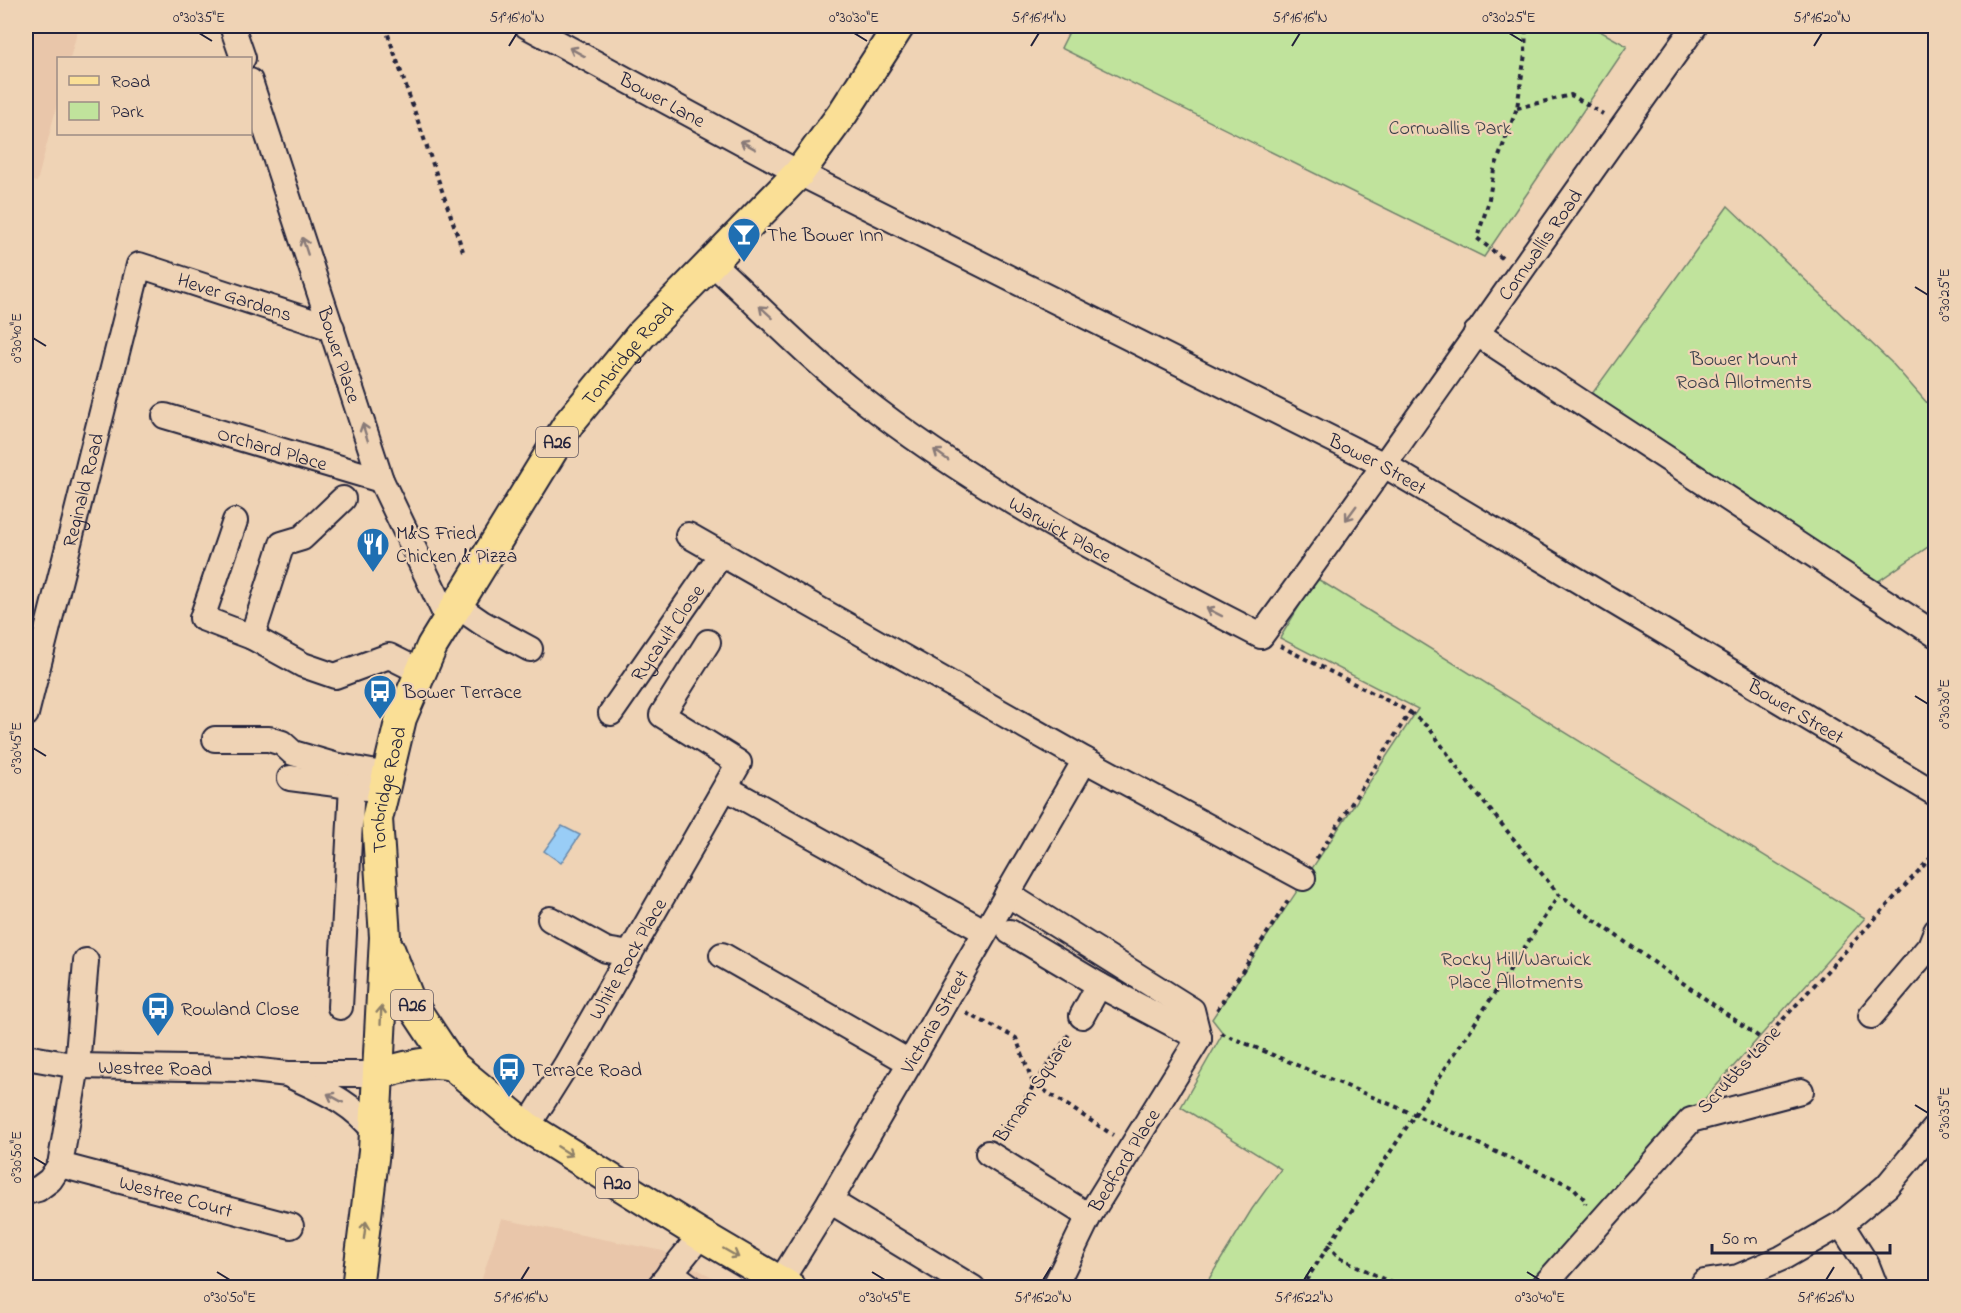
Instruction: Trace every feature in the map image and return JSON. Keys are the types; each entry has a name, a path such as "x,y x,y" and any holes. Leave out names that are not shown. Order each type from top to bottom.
{"main road":[{"name":"Tonbridge Road","path":"357,1287 375,1132 385,937 377,819 401,718 421,672 452,612 569,423 641,335 799,173 843,113 899,26"},
{"name":"A26","path":"385,937 409,1000 452,1065"},
{"name":"Westree Road","path":"378,1074 424,1064 452,1065"},
{"name":"A20","path":"452,1065 527,1127 701,1235 785,1284"}],"street":[{"path":"232,26 243,57"},
{"name":"Cornwallis Road","path":"1386,466 1517,273 1695,26"},
{"name":"Bower Lane","path":"536,27 799,173"},
{"name":"Bower Place","path":"252,87 381,480 452,612"},
{"name":"Bower Street","path":"799,173 1386,466 1935,794"},
{"name":"Warwick Place","path":"712,263 856,394 951,463 1080,542 1261,636"},
{"name":"Hever Gardens","path":"139,265 332,328"},
{"name":"Reginald Road","path":"26,714 139,265"},
{"path":"1476,333 1935,635"},
{"name":"Orchard Place","path":"165,416 381,480"},
{"path":"1261,636 1386,466"},
{"path":"252,637 282,544 302,538 343,499"},
{"path":"235,520 202,618 252,637 303,665 335,676 389,656 421,672"},
{"path":"688,535 1085,760 1304,878"},
{"name":"Rycault Close","path":"611,713 722,553"},
{"path":"452,612 482,623 530,649"},
{"name":"White Rock Place","path":"527,1127 630,954 739,763 662,715 708,642"},
{"path":"215,739 270,739 282,743 293,753 385,783"},
{"name":"Victoria Street","path":"785,1284 984,931 1085,760"},
{"path":"290,778 352,786 385,783"},
{"path":"340,1008 352,786"},
{"path":"726,788 984,931"},
{"path":"1007,894 1192,1010 1199,1038"},
{"path":"550,920 606,950 630,954"},
{"path":"1871,1016 1930,946 1935,931"},
{"path":"1010,932 1099,985 1199,1038"},
{"path":"722,955 909,1062"},
{"path":"26,1192 38,1189 50,1180 60,1166 77,1066 86,961"},
{"name":"Birnam Square","path":"1082,1016 1099,985"},
{"name":"Bedford Place","path":"1054,1287 1089,1216 1199,1038"},
{"name":"Westree Road","path":"26,1057 77,1066 242,1069 288,1074 378,1074"},
{"name":"Westree Road","path":"288,1074 337,1098 360,1113 375,1132"},
{"path":"1691,1120 1801,1091"},
{"name":"Scrubbs Lane","path":"1542,1287 1691,1120"},
{"path":"1704,1282 1738,1282 1841,1224 1887,1186 1935,1127"},
{"name":"Birnam Square","path":"988,1153 1089,1216"},
{"name":"Westree Court","path":"60,1166 291,1226"},
{"path":"830,1201 973,1287"},
{"path":"1841,1224 1867,1265 1876,1287"},
{"path":"692,1287 664,1280 701,1235"}],"path":[{"path":"385,26 463,252"},
{"path":"1517,273 1477,238 1488,204 1494,170 1517,108 1525,54 1526,26"},
{"path":"1517,108 1571,95 1622,126"},
{"path":"1261,636 1410,712 1430,729 1469,784 1559,895 1759,1037"},
{"path":"1199,1038 1410,712"},
{"name":"Scrubbs Lane","path":"1691,1120 1935,852"},
{"path":"1301,1287 1559,895"},
{"path":"944,1002 1016,1038 1033,1083 1133,1148"},
{"name":"Birnam Square","path":"988,1153 1033,1083 1082,1016"},
{"path":"1199,1038 1223,1033 1413,1114 1573,1186 1586,1201 1582,1212"},
{"path":"1327,1245 1339,1257 1401,1287"}],"shaded area":[{"path":"26,26 79,26 70,57 57,57 57,105 37,182 26,180"},
{"path":"501,1219 663,1251 731,1287 479,1288"}],"green space":[{"name":"Cornwallis Park","path":"1072,26 1591,26 1627,46 1484,257 1061,48"},
{"name":"Bower Mount Road Allotments","path":"1728,206 1891,362 1935,412 1935,542 1877,582 1589,398"},
{"name":"Rocky Hill/Warwick Place Allotments","path":"1316,578 1865,918 1538,1287 1204,1287 1252,1209 1281,1169 1181,1107 1223,1033 1212,1019 1418,709 1280,638"}],"water":[{"path":"562,826 580,835 561,863 544,851"}],"place":[{"name":"The Bower Inn","path":"744,263"},
{"name":"M&S Fried Chicken & Pizza","path":"373,573"},
{"name":"Bower Terrace","path":"380,720"},
{"name":"Rowland Close","path":"158,1037"},
{"name":"Terrace Road","path":"509,1098"}]}
